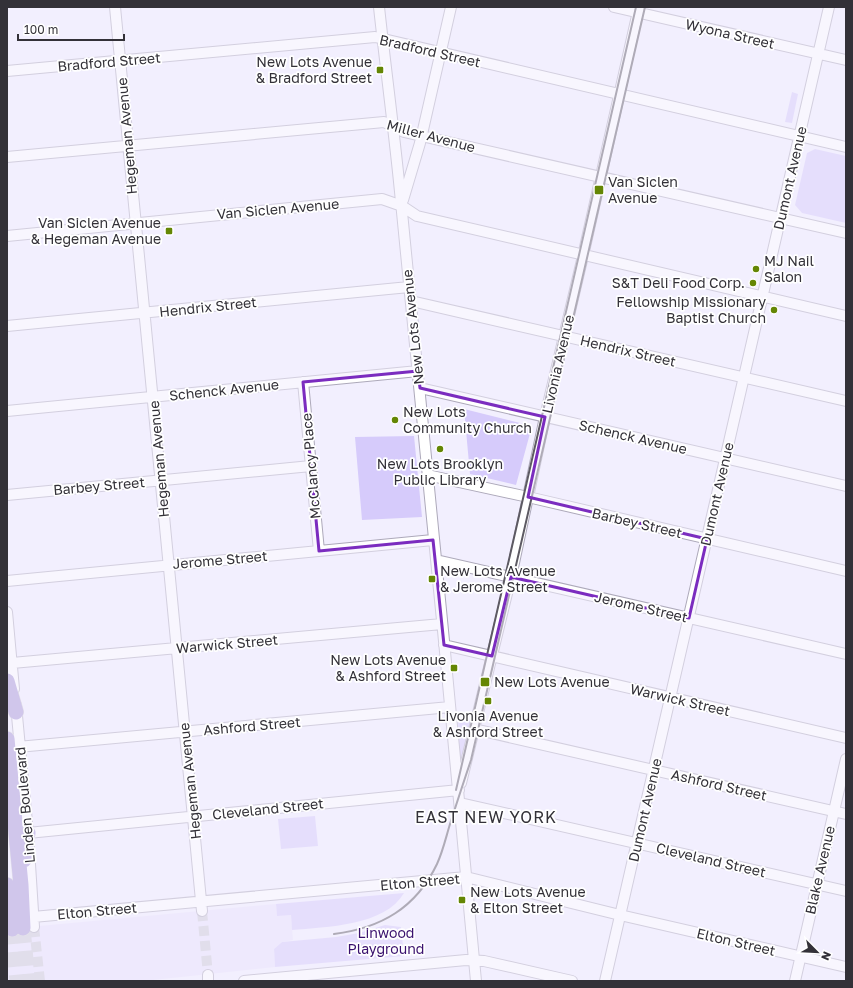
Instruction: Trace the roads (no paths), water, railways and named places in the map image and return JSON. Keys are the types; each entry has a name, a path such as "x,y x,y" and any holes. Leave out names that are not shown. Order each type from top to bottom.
{"highway":[{"path":"7,681 16,712"},
{"name":"Linden Boulevard","path":"10,746 14,885 25,925"},
{"path":"14,885 28,833"}],"street":[{"name":"Hegeman Avenue","path":"115,7 202,906"},
{"name":"New Lots Avenue","path":"379,7 402,206 433,540 459,790 476,981"},
{"path":"402,206 421,136 451,7"},
{"name":"Wyona Street","path":"614,7 638,10 846,60"},
{"name":"Dumont Avenue","path":"605,981 830,7"},
{"name":"Livonia Avenue","path":"459,790 511,577 545,417 638,10"},
{"name":"Bradford Street","path":"7,71 374,38 846,147"},
{"name":"Miller Avenue","path":"7,157 384,122 404,132 846,233"},
{"name":"Van Siclen Avenue","path":"7,236 136,222 382,199 402,206 417,216 583,256 846,316"},
{"name":"Hendrix Street","path":"7,326 409,287"},
{"name":"Hendrix Street","path":"411,301 846,401"},
{"name":"Schenck Avenue","path":"7,411 418,371"},
{"name":"McClancy Place","path":"303,382 319,551"},
{"name":"Schenck Avenue","path":"420,388 846,486"},
{"name":"Barbey Street","path":"7,494 310,466"},
{"name":"Barbey Street","path":"427,475 846,571"},
{"name":"Jerome Street","path":"7,581 433,540"},
{"name":"Jerome Street","path":"436,560 846,654"},
{"name":"Linden Boulevard","path":"7,612 16,712 10,746 28,833 25,925"},
{"name":"Warwick Street","path":"12,663 442,624"},
{"name":"Warwick Street","path":"444,645 846,738"},
{"name":"Ashford Street","path":"10,746 185,732 450,707"},
{"name":"Ashford Street","path":"474,729 846,814"},
{"name":"Blake Avenue","path":"795,981 846,759"},
{"name":"Cleveland Street","path":"28,833 459,790"},
{"name":"Cleveland Street","path":"460,803 846,891"},
{"name":"Elton Street","path":"25,925 466,877 620,915 846,967"},
{"path":"244,981 474,960 572,981"}],"tunnel":[{"path":"202,911 208,975"},
{"path":"34,927 40,981"},
{"path":"23,928 28,981"},
{"path":"12,929 17,981"}],"railway":[{"path":"456,790 636,7"},
{"path":"334,934 367,927 382,921 408,904 419,893 428,879 437,864 443,849 471,760 645,7"}],"place":[{"name":"New Lots Avenue & Bradford Street","path":"380,70"},
{"name":"Van Siclen Avenue","path":"599,190"},
{"name":"Van Siclen Avenue & Hegeman Avenue","path":"169,231"},
{"name":"MJ Nail Salon","path":"756,269"},
{"name":"S&T Deli Food Corp.","path":"753,283"},
{"name":"Fellowship Missionary Baptist Church","path":"774,310"},
{"name":"New Lots Community Church","path":"395,420"},
{"name":"New Lots Brooklyn Public Library","path":"440,449"},
{"name":"New Lots Avenue & Jerome Street","path":"432,579"},
{"name":"New Lots Avenue & Ashford Street","path":"454,668"},
{"name":"New Lots Avenue","path":"485,682"},
{"name":"Livonia Avenue & Ashford Street","path":"488,701"},
{"name":"New Lots Avenue & Elton Street","path":"462,900"}],"district":[{"name":"EAST NEW YORK","path":"486,817"}],"park label":[{"name":"Linwood Playground","path":"386,942"}]}
